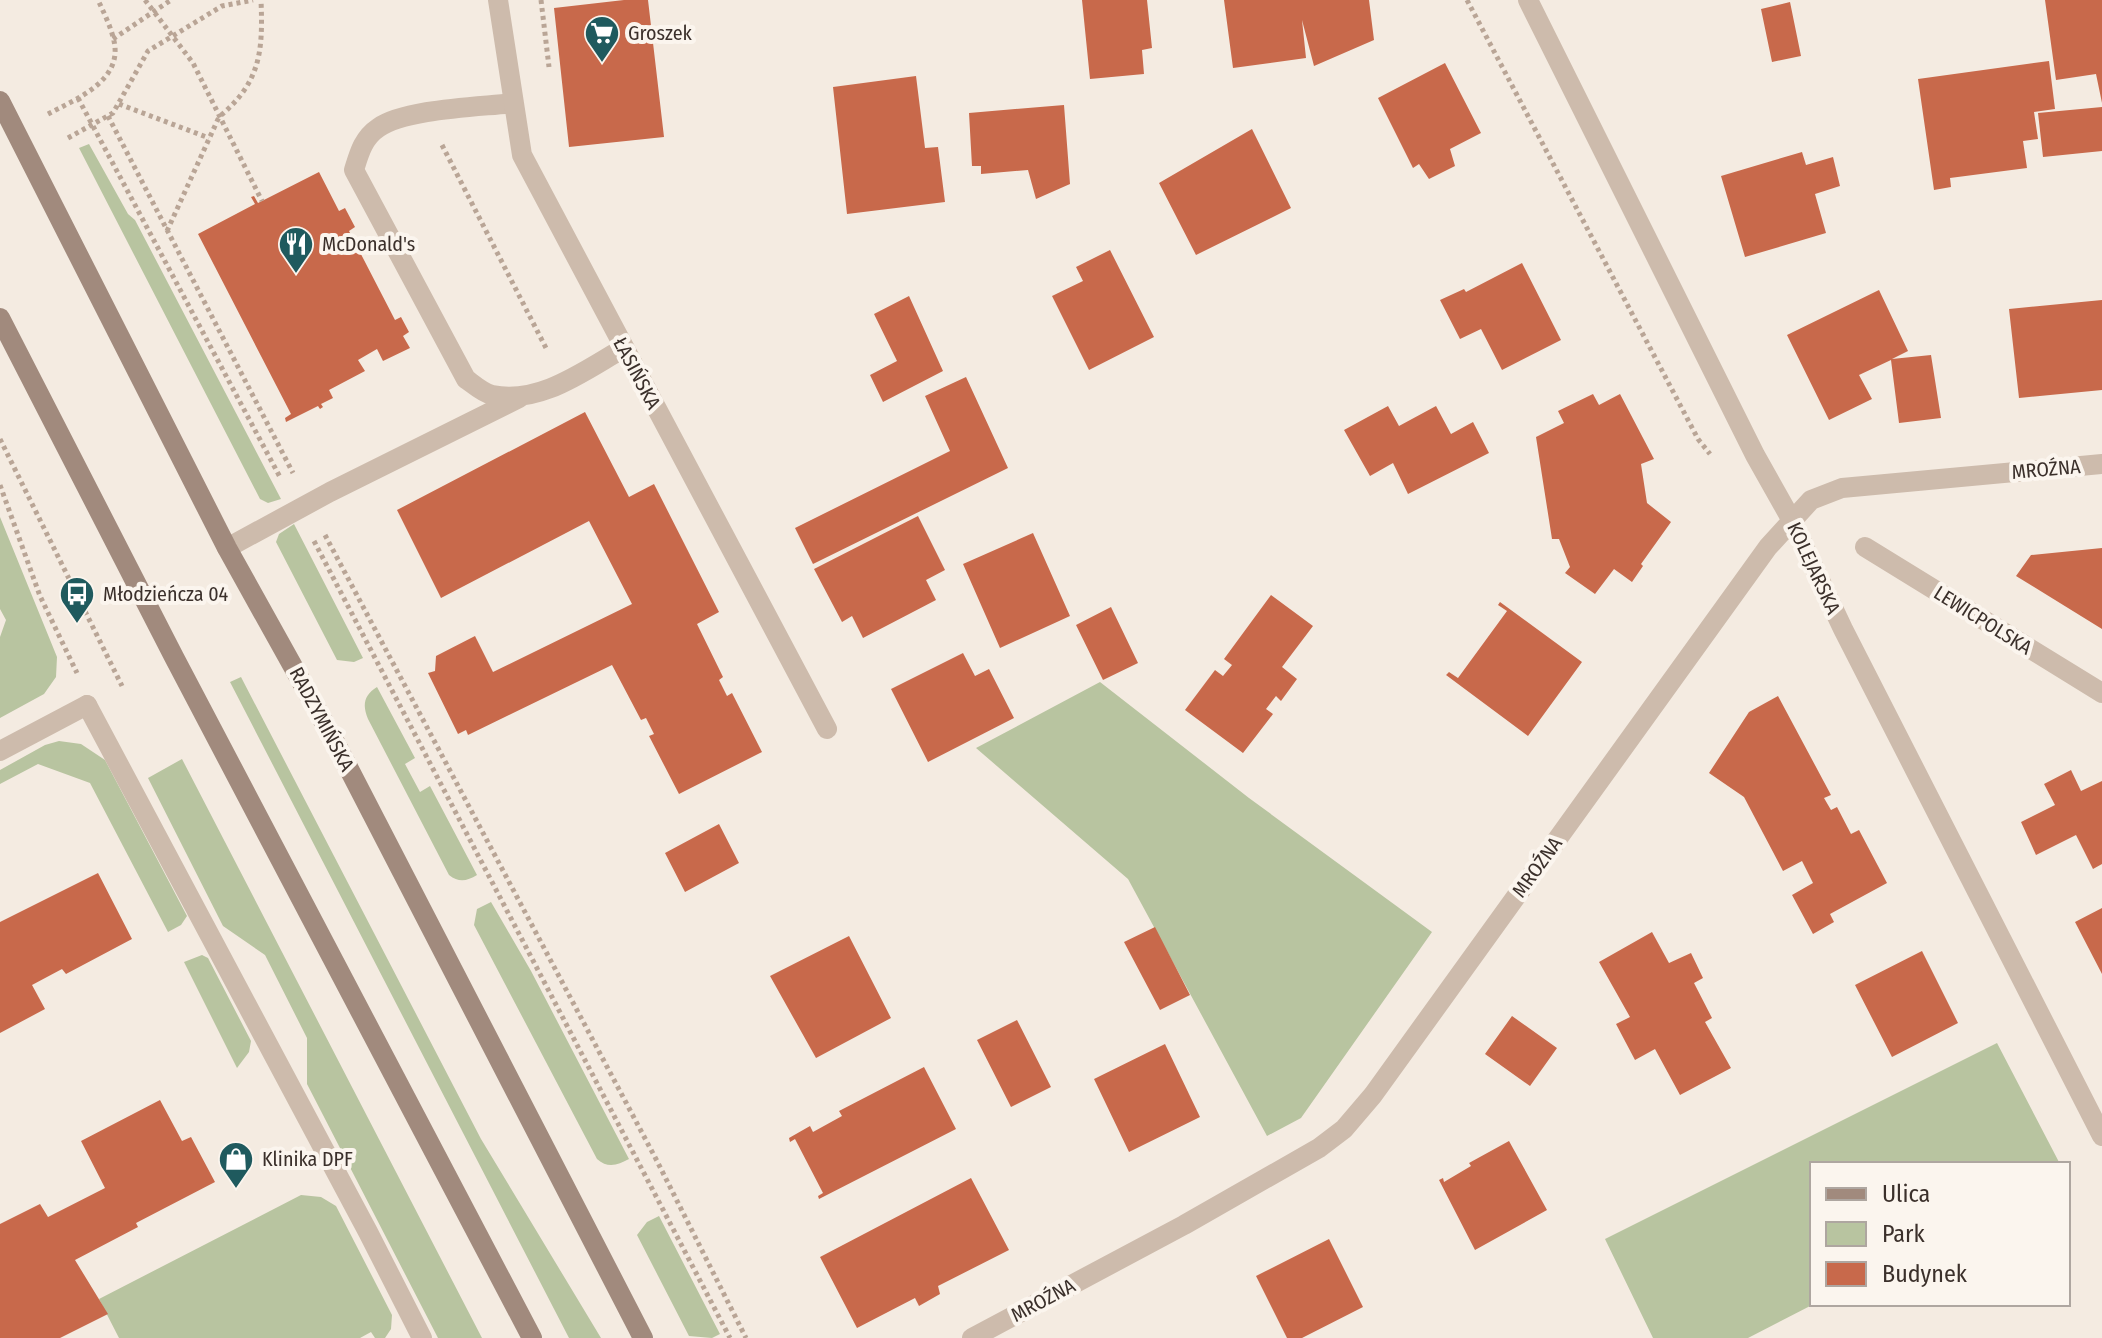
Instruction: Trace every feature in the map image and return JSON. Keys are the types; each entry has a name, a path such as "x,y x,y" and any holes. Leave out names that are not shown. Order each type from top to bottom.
{"main road":[{"name":"RADZYMIŃSKA","path":"0,101 227,548 335,742 643,1338"},
{"path":"0,318 174,657 532,1338"}],"street":[{"name":"ŁASIŃSKA","path":"498,0 522,155 827,729"},
{"name":"KOLEJARSKA","path":"1528,0 1748,441 1791,519 1843,629 2102,1136"},
{"path":"513,103 398,117 377,128 361,147 354,170 466,379 491,395 525,395"},
{"path":"227,548 525,395 562,384 624,348"},
{"name":"MROŹNA","path":"972,1338 1184,1225 1319,1148 1344,1129 1373,1095 1749,573 1791,519 1811,500 1842,488 2102,464"},
{"name":"LEWICPOLSKA","path":"1865,547 2102,693"},
{"path":"0,751 87,705 422,1338"}],"path":[{"path":"58,109 98,85 109,71 115,56 113,39 98,0"},
{"path":"145,0 193,63 262,201"},
{"path":"113,39 171,0"},
{"path":"68,138 113,113 148,51 222,6 253,0"},
{"path":"167,232 219,117 235,104 252,77 263,43 261,0"},
{"path":"1467,0 1698,439 1716,460"},
{"path":"78,98 664,1174 746,1338"},
{"path":"119,104 209,138"},
{"path":"108,116 303,507 730,1338"},
{"path":"438,137 548,350"},
{"path":"0,439 122,688"},
{"path":"0,485 40,596 83,686 87,705"}],"green space":[{"path":"89,144 128,214 135,220 281,499 268,503 260,499 79,148"},
{"path":"0,517 57,657 56,677 44,694 0,718 0,637 6,620 0,609"},
{"path":"294,524 363,658 354,662 337,660 276,542 279,534"},
{"path":"241,677 481,1139 601,1338 569,1338 230,682"},
{"path":"1100,682 1249,798 1432,932 1301,1118 1267,1136 1128,879 976,748"},
{"path":"377,687 415,758 405,764 420,792 430,786 477,875 460,880 449,875 368,719 365,701"},
{"path":"59,741 81,744 105,760 187,916 181,925 168,932 90,783 38,764 0,784 0,770 45,745"},
{"path":"182,759 482,1338 438,1338 307,1084 307,1038 265,955 223,926 148,778"},
{"path":"491,902 531,971 629,1159 613,1165 597,1159 474,925 477,909"},
{"path":"202,955 208,958 251,1041 249,1052 237,1068 184,962"},
{"path":"1997,1043 2059,1162 1810,1162 1810,1306 1748,1338 1653,1338 1605,1239"},
{"path":"301,1195 321,1197 336,1206 392,1315 391,1329 385,1338 375,1338 371,1332 360,1338 119,1338 99,1299"},
{"path":"659,1216 720,1334 712,1338 689,1336 637,1235 647,1222"}],"building":[{"path":"648,0 664,137 569,147 554,8"},
{"path":"1082,0 1147,0 1152,48 1142,50 1144,74 1090,79"},
{"path":"1224,0 1369,0 1374,40 1314,66 1302,20 1306,58 1233,68"},
{"path":"2045,0 2102,0 2102,103 2096,74 2056,80"},
{"path":"1790,2 1801,56 1772,62 1761,9"},
{"path":"2049,61 2055,109 2034,112 2038,139 2023,141 2027,168 1950,178 1951,187 1934,190 1918,79"},
{"path":"1445,63 1481,133 1450,149 1455,166 1429,179 1419,164 1413,168 1378,98"},
{"path":"916,76 925,148 938,147 945,202 847,214 833,87"},
{"path":"1064,105 1070,184 1036,199 1028,170 981,174 981,166 972,166 969,113"},
{"path":"2102,107 2102,151 2043,157 2038,113"},
{"path":"1252,129 1291,208 1196,255 1159,183"},
{"path":"1802,152 1806,165 1833,157 1840,186 1815,194 1826,233 1745,257 1721,176"},
{"name":"McDonald's","path":"319,172 339,211 345,208 355,227 349,231 395,320 401,317 409,332 403,336 410,348 383,361 377,349 358,360 365,371 329,390 333,398 321,404 323,407 320,409 318,406 286,422 285,418 291,414 198,234 255,204 251,197 254,196 258,203"},
{"path":"1110,250 1154,337 1089,370 1052,296 1083,281 1076,267"},
{"path":"1522,263 1561,340 1502,370 1481,329 1460,339 1440,300 1464,289 1466,292"},
{"path":"1879,290 1908,351 1892,359 1931,355 1941,418 1899,423 1891,360 1859,375 1872,399 1829,420 1787,335"},
{"path":"909,296 943,371 883,402 870,375 897,361 874,314"},
{"path":"2102,300 2102,390 2019,398 2009,309"},
{"path":"966,377 1008,468 813,564 795,528 950,451 925,396"},
{"path":"1593,394 1599,405 1620,394 1654,459 1641,464 1647,503 1671,522 1632,582 1614,569 1595,594 1565,573 1570,567 1559,539 1552,539 1536,437 1564,423 1558,411"},
{"path":"1388,406 1399,426 1436,406 1451,434 1473,422 1489,453 1408,494 1393,463 1370,476 1344,430"},
{"path":"585,412 629,497 654,484 719,612 697,624 723,677 719,680 727,696 732,693 762,752 679,794 649,736 654,734 646,718 641,720 612,665 468,735 466,730 458,734 428,673 435,671 436,656 475,636 493,672 632,604 589,521 441,598 397,510"},
{"path":"918,516 945,570 926,580 936,600 863,638 852,616 842,622 814,569"},
{"path":"1033,533 1070,616 1000,648 963,564"},
{"path":"2102,548 2102,629 2016,576 2031,555"},
{"path":"1271,595 1313,626 1282,667 1297,679 1281,701 1276,696 1266,709 1273,714 1243,753 1185,710 1215,670 1223,676 1232,665 1224,659"},
{"path":"1500,602 1582,662 1528,736 1446,675 1449,672 1458,678 1507,611 1498,605"},
{"path":"1111,607 1138,663 1103,680 1076,625"},
{"path":"963,653 975,676 989,669 1014,718 928,762 891,689"},
{"path":"1778,696 1831,795 1824,798 1831,810 1837,807 1851,834 1859,830 1887,883 1830,914 1834,922 1813,934 1792,895 1813,883 1802,861 1783,871 1744,797 1709,773 1749,712"},
{"path":"2071,770 2081,791 2102,781 2102,864 2093,869 2076,835 2036,855 2021,822 2055,805 2044,784"},
{"path":"719,824 739,863 685,892 665,853"},
{"path":"98,873 132,939 66,974 62,969 32,985 45,1009 0,1033 0,922"},
{"path":"2102,908 2102,974 2075,922"},
{"path":"1155,927 1190,995 1160,1010 1124,942"},
{"path":"1652,932 1669,963 1691,953 1703,978 1694,983 1712,1018 1705,1022 1731,1068 1680,1095 1655,1049 1635,1060 1616,1024 1630,1017 1599,962"},
{"path":"849,936 891,1018 816,1058 770,976"},
{"path":"1922,951 1958,1023 1892,1057 1855,985"},
{"path":"1512,1016 1557,1048 1530,1086 1485,1054"},
{"path":"1017,1020 1051,1087 1011,1107 977,1040"},
{"path":"1165,1044 1200,1117 1129,1152 1094,1079"},
{"path":"924,1067 956,1129 819,1199 818,1196 823,1193 795,1139 790,1142 789,1138 810,1126 813,1132 842,1116 839,1111"},
{"path":"160,1100 182,1141 191,1137 215,1182 136,1223 138,1227 75,1260 108,1314 60,1338 0,1338 0,1224 40,1204 48,1217 105,1188 81,1141"},
{"path":"1509,1141 1547,1210 1475,1250 1439,1180 1443,1178 1444,1182 1471,1166 1469,1163"},
{"path":"971,1178 1009,1250 938,1286 940,1294 919,1306 915,1298 857,1328 820,1257"},
{"path":"1329,1239 1363,1307 1302,1338 1287,1338 1256,1276"}],"place":[{"name":"Groszek","path":"602,64"},
{"name":"McDonald's","path":"296,275"},
{"name":"Młodzieńcza 04","path":"77,625"},
{"name":"Klinika DPF","path":"236,1190"}]}
